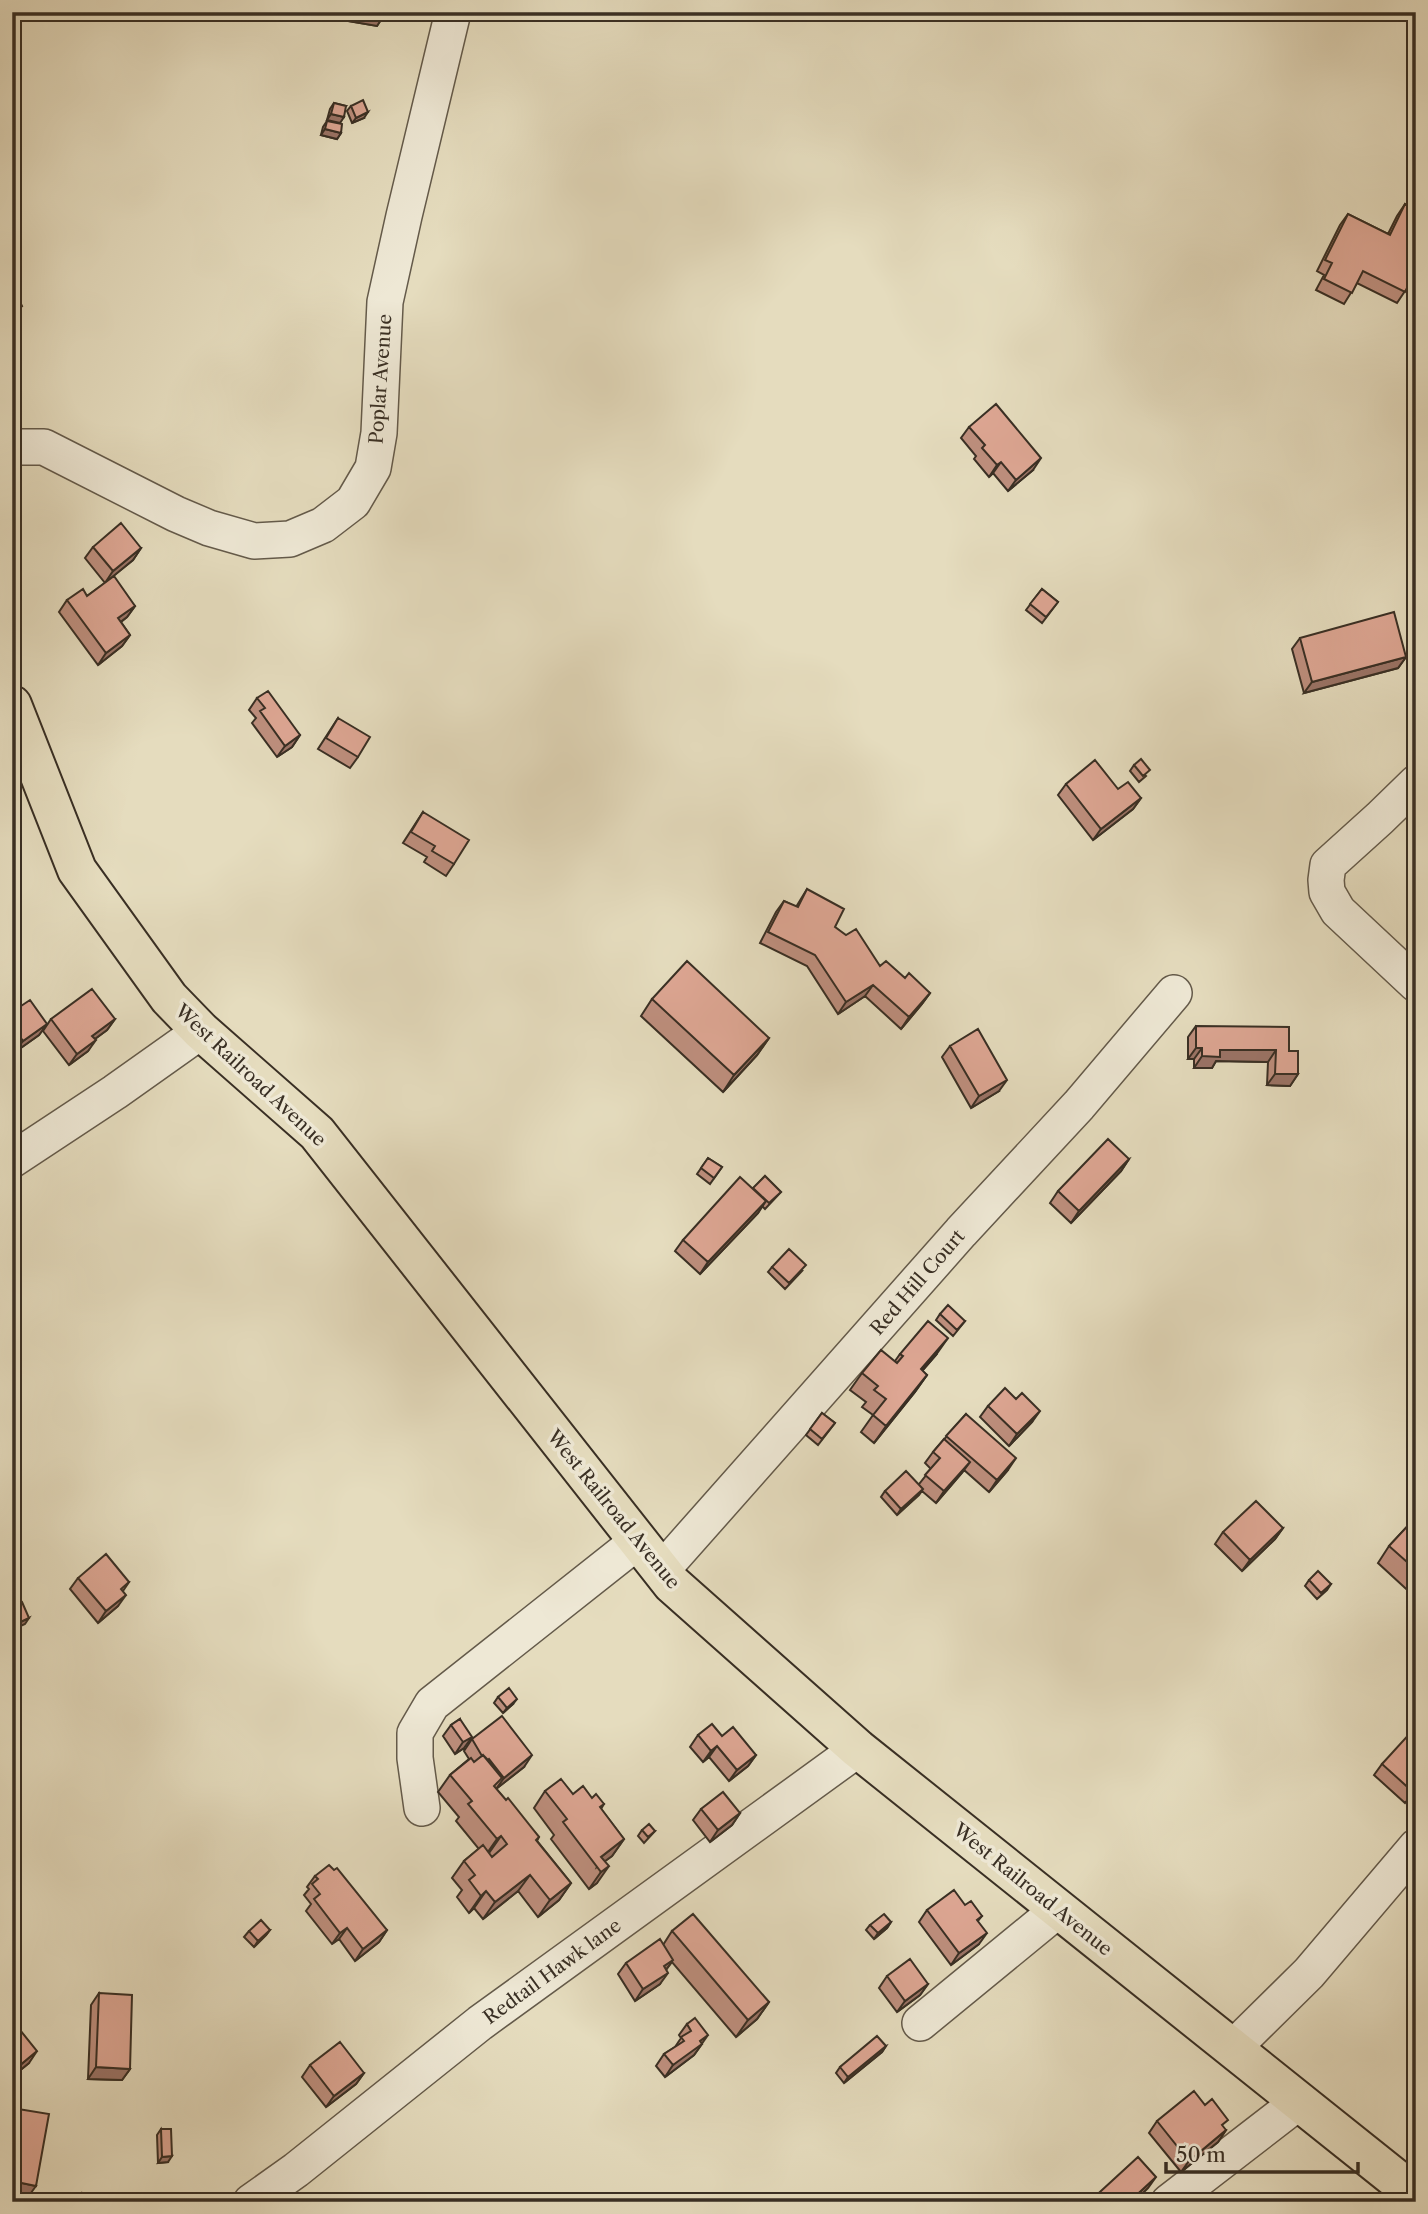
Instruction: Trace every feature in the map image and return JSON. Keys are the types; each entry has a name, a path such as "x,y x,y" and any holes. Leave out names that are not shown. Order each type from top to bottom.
{"main road":[{"name":"West Railroad Avenue","path":"12,705 77,870 169,998 201,1031 317,1133 672,1584 858,1749 1416,2194"}],"street":[{"name":"Poplar Avenue","path":"12,446 44,447 176,514 209,528 254,541 290,539 323,525 354,502 373,468 379,433 386,302 401,227 453,12"},
{"path":"1416,783 1328,865 1326,880 1327,892 1338,911 1416,984"},
{"name":"Red Hill Court","path":"662,1571 961,1232 1079,1105 1174,993"},
{"path":"12,1160 116,1092 201,1031"},
{"path":"422,1808 415,1758 415,1733 432,1704 638,1541"},
{"name":"Redtail Hawk lane","path":"251,2202 296,2170 480,2023 858,1749"},
{"path":"1233,2048 1309,1973 1416,1847"},
{"path":"920,2023 1059,1909"},
{"path":"1170,2202 1300,2101"}],"building":[{"path":"363,100 368,112 356,118 351,106"},
{"path":"334,103 346,106 344,117 331,114"},
{"path":"327,121 342,124 341,133 325,129"},
{"path":"1416,201 1416,277 1413,276 1405,292 1363,271 1352,293 1324,279 1332,263 1325,260 1348,214 1390,235 1405,204 1412,208"},
{"path":"12,286 22,306 12,311"},
{"path":"996,404 1041,458 1016,480 1001,462 997,465 982,448 985,445 969,427"},
{"path":"121,523 141,548 113,571 93,547"},
{"path":"114,576 135,606 118,618 130,635 106,653 67,600 83,589 87,596"},
{"path":"1042,589 1058,602 1046,617 1030,604"},
{"path":"1394,612 1406,657 1312,682 1300,638"},
{"path":"268,691 300,735 285,746 260,711 265,708 257,698"},
{"path":"338,718 370,737 358,757 326,738"},
{"path":"1141,759 1150,770 1143,776 1134,765"},
{"path":"1095,760 1118,789 1128,782 1141,798 1101,829 1066,784"},
{"path":"423,812 469,840 454,864 432,851 435,846 411,832"},
{"path":"807,889 844,909 835,927 846,935 856,929 880,966 886,961 905,978 909,973 930,993 909,1017 873,985 846,1002 815,955 768,932 784,901 798,907"},
{"path":"687,961 769,1038 734,1075 652,999"},
{"path":"92,989 115,1019 92,1036 96,1040 77,1054 51,1019"},
{"path":"30,1000 47,1024 23,1041 12,1025 12,1012"},
{"path":"1196,1026 1289,1027 1289,1051 1298,1051 1298,1074 1275,1074 1276,1050 1220,1050 1220,1057 1202,1056 1202,1048 1196,1048"},
{"path":"978,1029 1007,1080 979,1096 950,1046"},
{"path":"1108,1139 1129,1159 1079,1211 1058,1191"},
{"path":"708,1158 722,1167 714,1178 701,1168"},
{"path":"765,1176 781,1192 769,1203 753,1188"},
{"path":"740,1177 766,1201 708,1262 683,1240"},
{"path":"789,1249 806,1265 789,1283 772,1267"},
{"path":"948,1305 965,1321 957,1330 940,1314"},
{"path":"928,1321 948,1338 921,1369 927,1375 886,1426 873,1415 886,1399 874,1390 878,1386 862,1373 881,1350 897,1363 903,1356 900,1354"},
{"path":"1005,1388 1016,1399 1022,1393 1040,1411 1017,1434 988,1406"},
{"path":"822,1413 835,1423 822,1439 810,1429"},
{"path":"966,1414 1016,1458 997,1480 946,1436"},
{"path":"944,1439 970,1462 944,1491 925,1475 940,1458 933,1452"},
{"path":"906,1471 923,1489 901,1509 885,1491"},
{"path":"1256,1501 1283,1528 1250,1560 1223,1532"},
{"path":"1416,1517 1416,1570 1389,1546"},
{"path":"106,1554 129,1582 121,1589 126,1595 106,1611 78,1578"},
{"path":"1318,1571 1331,1584 1321,1593 1309,1580"},
{"path":"22,1602 29,1618 12,1626 12,1606"},
{"path":"509,1688 517,1699 507,1708 498,1697"},
{"path":"502,1716 532,1755 504,1778 489,1759 482,1756 472,1739"},
{"path":"460,1719 472,1737 463,1742 451,1725"},
{"path":"712,1724 722,1736 733,1727 756,1755 737,1770 717,1746 711,1751 698,1735"},
{"path":"1412,1731 1416,1734 1416,1789 1413,1792 1382,1764"},
{"path":"483,1755 502,1778 494,1786 506,1800 508,1798 539,1837 536,1840 571,1883 550,1900 530,1875 495,1902 486,1891 481,1896 469,1880 475,1875 464,1861 483,1845 492,1857 507,1844 501,1836 497,1839 468,1804 472,1801 450,1775 471,1758 474,1762"},
{"path":"561,1779 573,1794 583,1786 592,1798 596,1794 604,1804 600,1807 624,1839 601,1857 609,1866 601,1872 563,1822 567,1819 545,1791"},
{"path":"723,1792 740,1813 718,1830 701,1809"},
{"path":"649,1824 655,1831 648,1837 642,1830"},
{"path":"329,1865 334,1870 337,1868 387,1930 363,1949 347,1928 340,1933 314,1899 320,1894 312,1884 318,1879 315,1876"},
{"path":"954,1890 965,1905 971,1901 982,1916 977,1920 987,1933 959,1953 927,1910"},
{"path":"693,1914 769,2002 748,2020 672,1931"},
{"path":"884,1914 891,1922 878,1933 870,1925"},
{"path":"261,1920 270,1930 258,1941 249,1931"},
{"path":"660,1939 673,1960 664,1966 668,1973 643,1989 626,1963"},
{"path":"910,1959 928,1984 905,2001 887,1976"},
{"path":"99,1993 132,1995 130,2069 96,2067"},
{"path":"695,2018 708,2035 700,2041 702,2044 673,2065 664,2054 684,2041 681,2037 691,2031 687,2024"},
{"path":"16,2025 37,2051 19,2066 12,2058 12,2028"},
{"path":"877,2036 886,2046 848,2077 840,2067"},
{"path":"340,2042 364,2073 334,2096 310,2065"},
{"path":"1194,2091 1205,2105 1212,2099 1228,2120 1222,2125 1226,2130 1189,2161 1157,2121"},
{"path":"12,2108 49,2114 36,2186 12,2181"},
{"path":"161,2129 171,2129 172,2156 162,2157"},
{"path":"1138,2157 1156,2177 1129,2202 1089,2202"},
{"path":"82,2193 99,2202 78,2202"}]}
